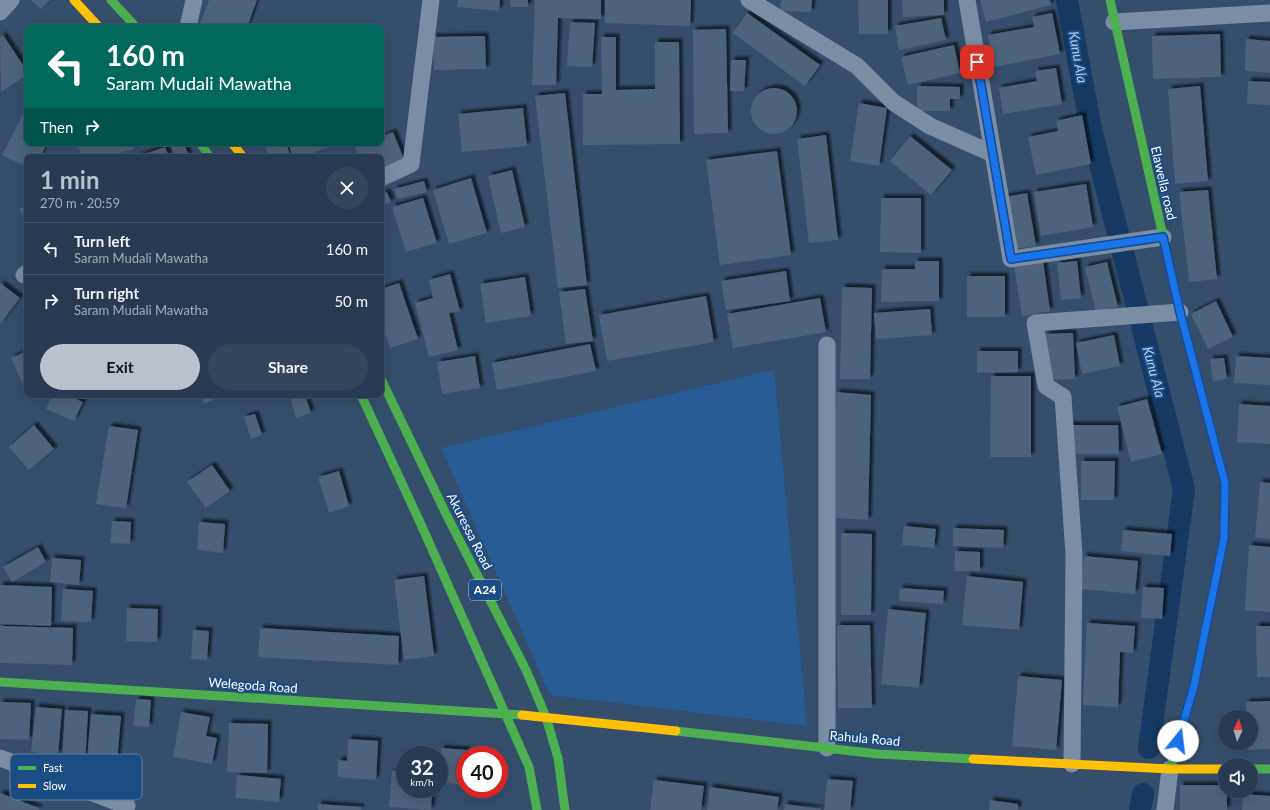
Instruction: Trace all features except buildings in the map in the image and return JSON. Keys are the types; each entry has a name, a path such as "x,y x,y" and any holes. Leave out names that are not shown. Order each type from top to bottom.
{"main road":[{"path":"74,0 96,24"},
{"path":"111,0 133,24"},
{"name":"Elawella road","path":"1110,0 1180,312 1225,483 1224,538 1194,686 1170,769"},
{"path":"234,146 241,154"},
{"name":"Akuressa Road","path":"384,385 447,516 526,670 546,717 558,758 565,810"},
{"name":"A24","path":"362,398 422,527 528,767 537,810"},
{"name":"Welegoda Road","path":"0,682 505,714"},
{"name":"Rahula Road","path":"505,714 546,717 878,754 1170,769 1218,769"},
{"path":"1258,769 1270,769"}],"street":[{"path":"0,12 11,0"},
{"path":"189,24 194,0"},
{"path":"384,177 410,164 431,0"},
{"path":"749,0 857,66 893,102 930,126 993,154"},
{"path":"967,0 1011,259 1163,237"},
{"path":"1114,22 1270,13"},
{"path":"1072,764 1074,554 1063,398 1046,386 1035,323 1180,312"},
{"path":"826,748 827,345"},
{"path":"0,758 10,762"},
{"path":"1165,810 1170,769"},
{"path":"111,800 127,806 125,810"}],"shaded area":[{"path":"774,370 807,726 550,695 441,448"}],"waterway":[{"name":"Kunu Ala","path":"1067,0 1091,129 1184,489 1149,748"},
{"name":"Kunu Ala","path":"1140,810 1143,794"}],"traffic: fast":[{"path":"111,0 133,24"},
{"path":"1110,0 1180,312 1208,418"},
{"path":"202,146 208,154"},
{"path":"384,385 447,516 526,670 546,717 558,758 565,810"},
{"path":"362,398 419,520 529,767 537,810"},
{"path":"1170,769 1194,686 1201,651"},
{"path":"0,682 522,715"},
{"path":"676,731 878,754 973,759"},
{"path":"1258,769 1270,769"}],"traffic: slow":[{"path":"74,0 96,24"},
{"path":"234,146 241,154"},
{"path":"1201,651 1224,538 1225,483 1208,418"},
{"path":"522,715 676,731"},
{"path":"973,759 1170,769 1218,769"}],"route":[{"path":"977,62 1011,259 1163,237 1180,312 1225,483 1224,538 1194,686 1178,741"}]}
